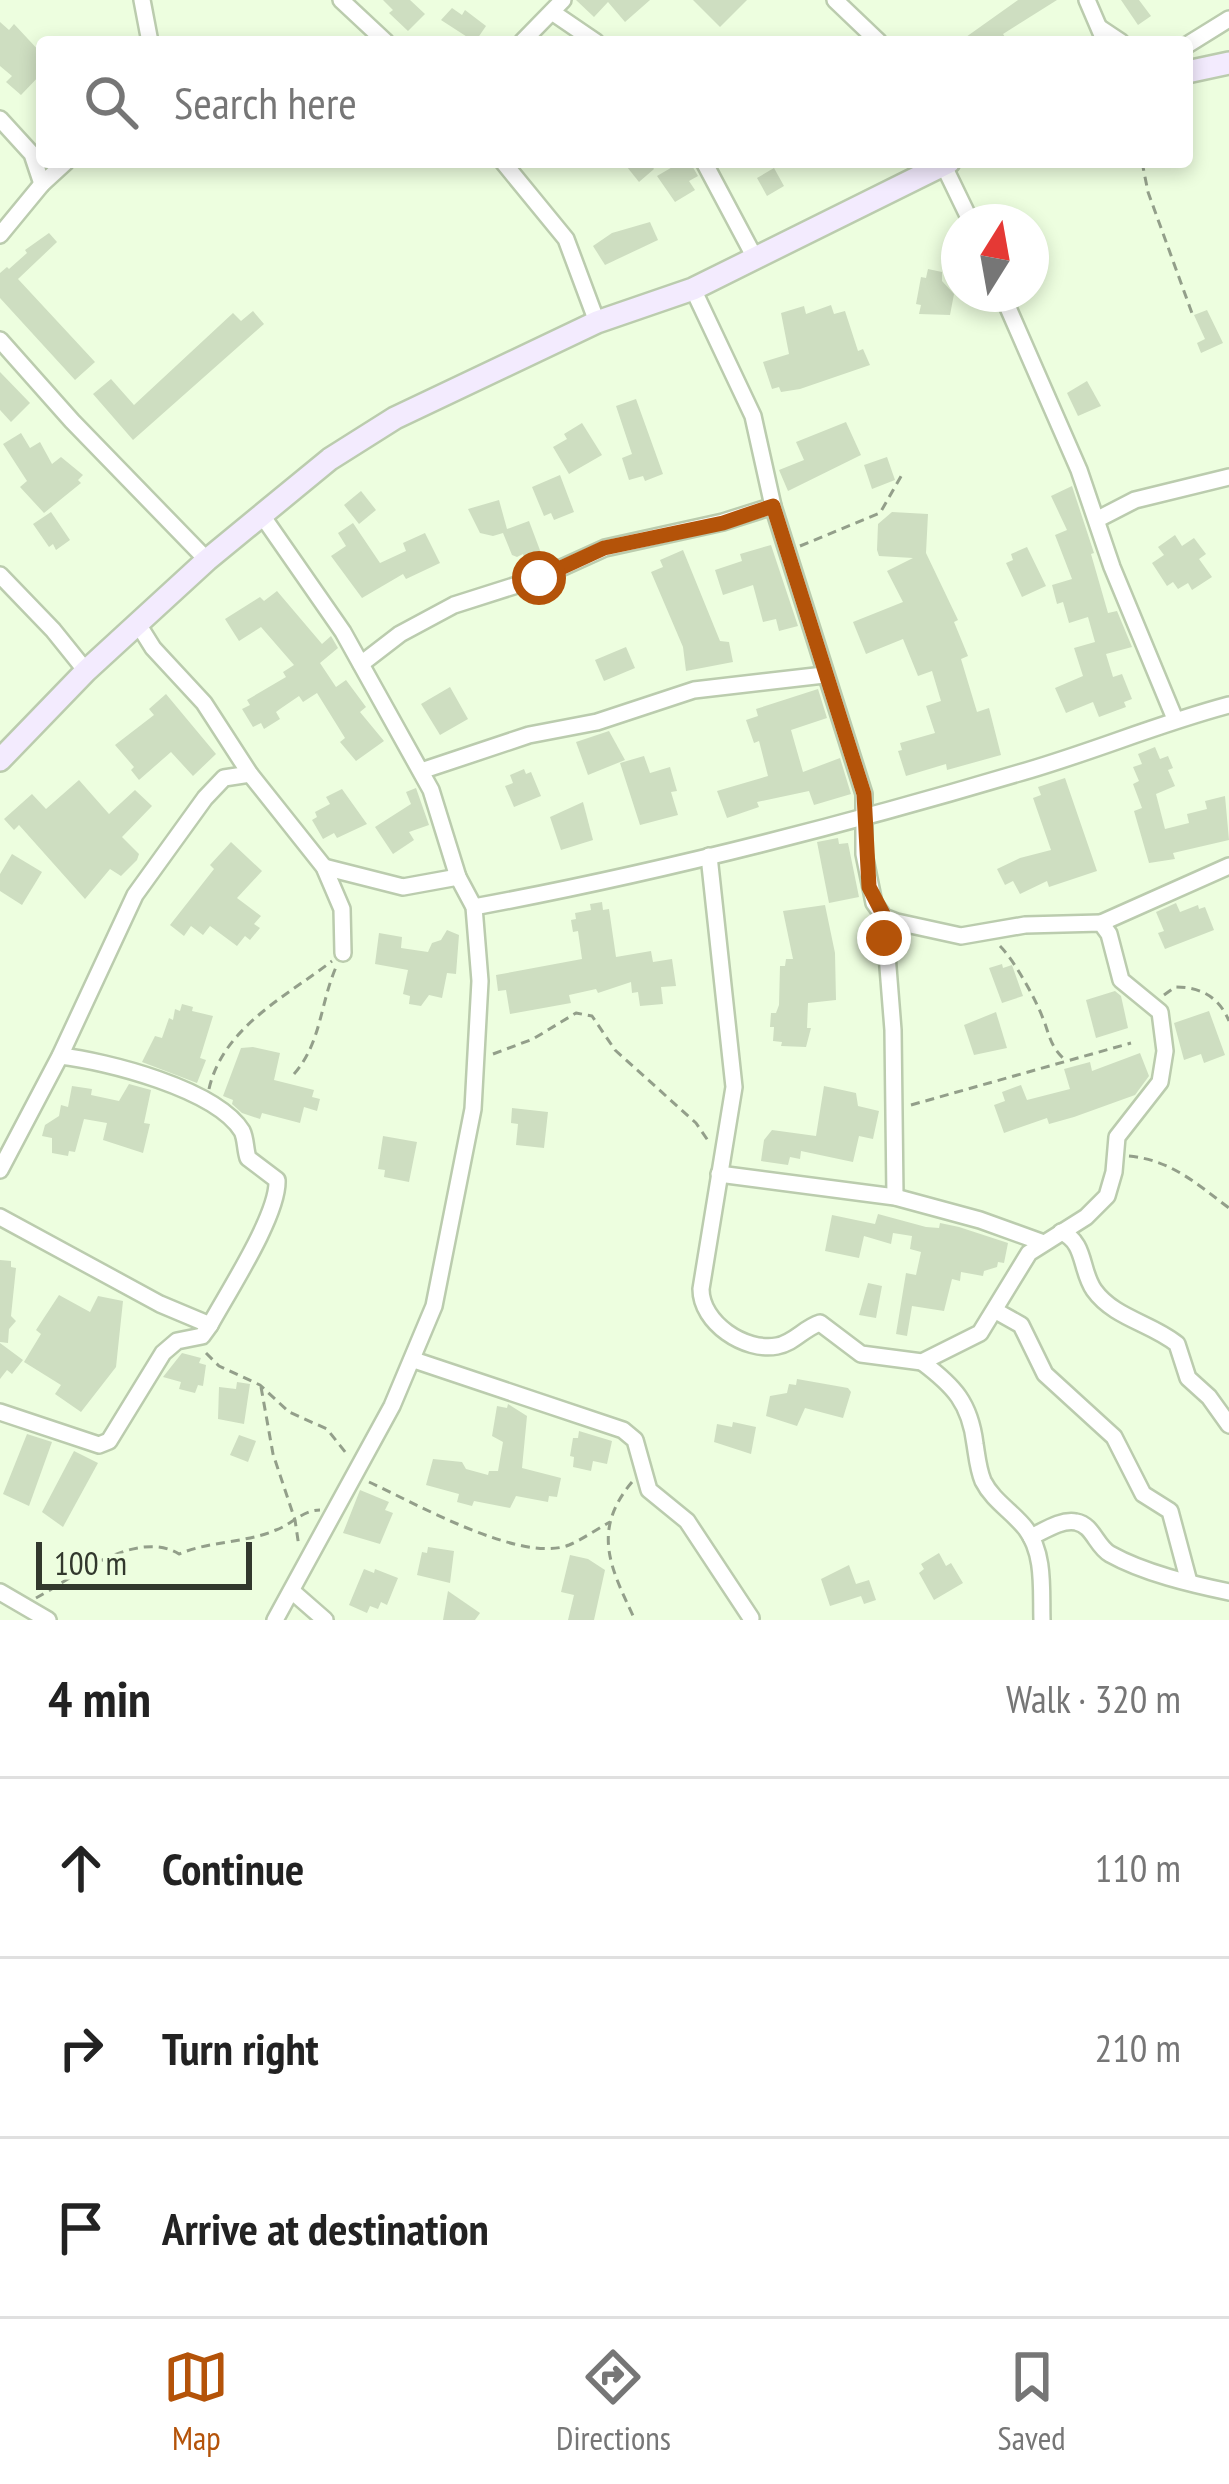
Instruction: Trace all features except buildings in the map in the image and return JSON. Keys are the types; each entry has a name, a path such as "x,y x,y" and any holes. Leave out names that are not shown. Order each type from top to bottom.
{"main road":[{"path":"1193,71 1229,63"},
{"path":"0,760 86,671 208,560 330,459 395,418 597,322 693,290 935,168"}],"street":[{"path":"142,0 149,36"},
{"path":"341,0 380,36"},
{"path":"835,0 873,36"},
{"path":"1087,0 1102,35"},
{"path":"528,36 558,6 590,36"},
{"path":"1193,41 1229,19"},
{"path":"0,119 32,154 36,166"},
{"path":"37,168 42,184"},
{"path":"0,235 59,168"},
{"path":"508,168 566,239 597,322"},
{"path":"707,168 754,256"},
{"path":"947,168 962,204"},
{"path":"693,290 753,416 773,506 864,794 869,887 884,916 894,1044 895,1197"},
{"path":"1010,312 1098,519 1112,567 1175,719"},
{"path":"0,340 208,560"},
{"path":"1098,519 1135,500 1229,477"},
{"path":"361,664 400,634 454,605 539,578 604,548 723,523 773,506"},
{"path":"261,514 361,664 422,771 458,877 474,907 480,981 467,1143 441,1282 414,1360 275,1620"},
{"path":"0,575 86,671"},
{"path":"138,624 204,704 250,774 324,867 342,909 343,952"},
{"path":"422,771 529,735 597,722 694,690 824,675"},
{"path":"474,907 865,818 1229,705"},
{"path":"0,1170 135,895 224,778 250,774"},
{"path":"709,856 734,1088 700,1289 703,1307 713,1318 740,1342 754,1346 784,1344 820,1323 861,1354 922,1362 980,1333 997,1311 1020,1263 1041,1243 1086,1217 1107,1196 1119,1133 1155,1091 1162,1075 1164,1030 1157,1007 1121,980 1109,934 1101,923"},
{"path":"884,916 956,936 1025,925 1101,923 1229,866"},
{"path":"324,867 362,880 407,887 458,877"},
{"path":"0,1412 99,1445 110,1441 163,1353 177,1341 206,1330 259,1240 278,1185 248,1158 242,1131 214,1106 139,1072 60,1055"},
{"path":"720,1169 895,1197 980,1220 1041,1243"},
{"path":"0,1216 206,1330"},
{"path":"1061,1232 1077,1243 1087,1279 1104,1302 1177,1343 1188,1378 1229,1425"},
{"path":"997,1311 1021,1324 1045,1374 1114,1437 1142,1494 1170,1511 1190,1582"},
{"path":"414,1360 605,1420 635,1440 653,1496 687,1521 751,1618"},
{"path":"922,1362 964,1400 985,1485 1031,1537 1040,1568 1042,1620"},
{"path":"1031,1537 1061,1522 1076,1522 1089,1529 1106,1552 1229,1592"},
{"path":"293,1592 326,1620"},
{"path":"0,1593 48,1620"}],"path":[{"path":"1143,168 1193,316"},
{"path":"787,550 880,513 904,471"},
{"path":"986,932 1018,969 1043,1018 1048,1042 1067,1061"},
{"path":"294,1075 310,1056 328,986 343,952"},
{"path":"214,1106 208,1094 218,1061 259,1012 343,952"},
{"path":"1157,1007 1170,989 1195,988 1216,999 1229,1021"},
{"path":"477,1061 533,1039 576,1013 592,1016 615,1050 702,1129 720,1169"},
{"path":"891,1110 1131,1043"},
{"path":"1115,1156 1167,1164 1229,1208"},
{"path":"206,1330 205,1352 219,1366 260,1385 289,1412 327,1429 355,1473 479,1535 543,1549 565,1546 610,1522"},
{"path":"260,1385 273,1454 295,1520"},
{"path":"635,1620 611,1570 610,1522 617,1501 642,1472"},
{"path":"23,1605 109,1555 166,1546 178,1554 270,1533 313,1509 334,1511"}],"route":[{"path":"539,578 604,548 723,523 773,506 864,794 864,854 874,903 884,916 884,938"}]}
